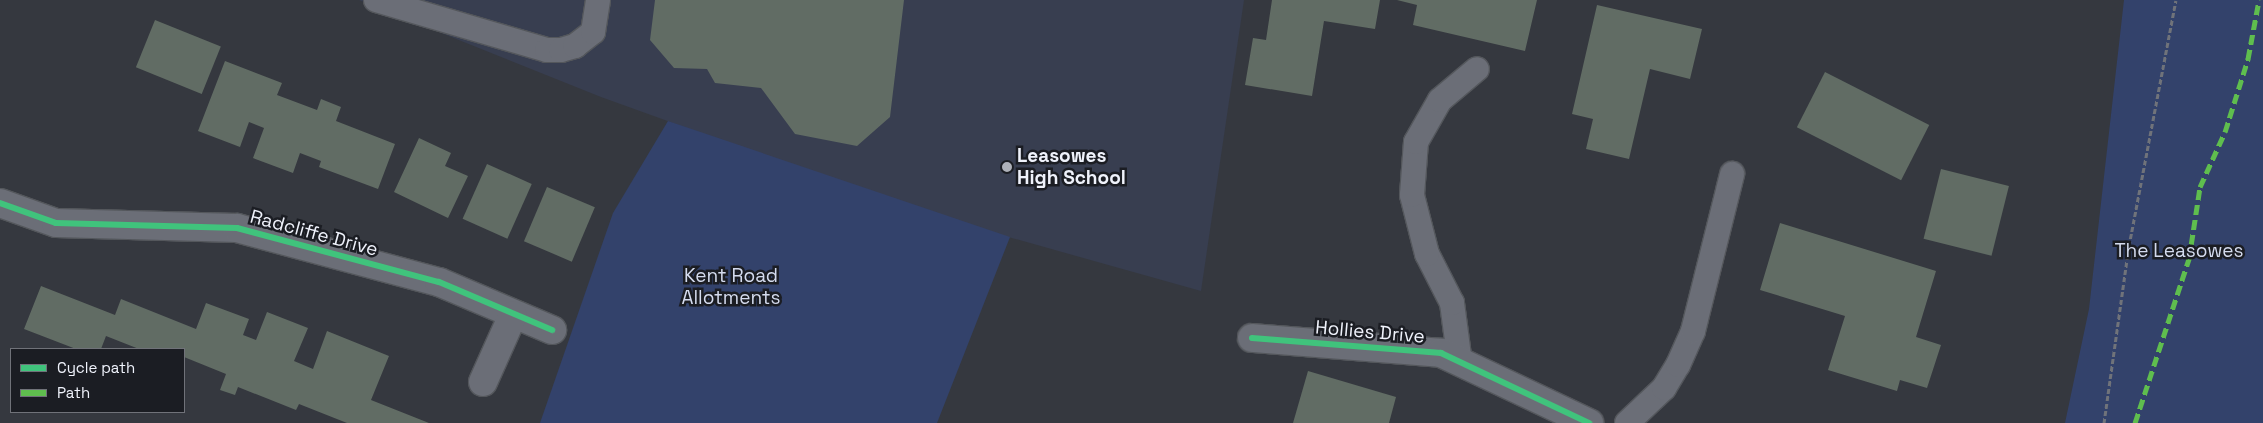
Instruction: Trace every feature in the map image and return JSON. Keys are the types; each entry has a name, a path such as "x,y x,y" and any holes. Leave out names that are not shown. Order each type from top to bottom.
{"street":[{"name":"Radcliffe Drive","path":"0,203 56,223 237,228 439,282 552,330"},
{"path":"482,382 513,315"},
{"name":"Hollies Drive","path":"1252,338 1441,353 1589,423"}],"lane":[{"path":"376,0 547,50 561,50 575,46 593,32 598,0"},
{"path":"1460,363 1452,303 1427,254 1412,195 1413,177 1416,142 1440,100 1477,69"},
{"path":"1626,423 1664,388 1682,357 1693,331 1732,174"}],"path":[{"path":"2104,423 2130,246 2176,0"}],"shaded area":[{"name":"Leasowes High School","path":"359,0 1244,0 1201,291 923,213 601,97"}],"green space":[{"name":"The Leasowes","path":"2124,0 2263,0 2263,423 2065,423 2089,309"},
{"name":"Kent Road Allotments","path":"668,121 1010,237 937,423 540,423 613,213"}],"building":[{"path":"655,0 904,0 890,117 857,146 795,134 761,88 715,83 707,69 674,68 650,40"},
{"path":"1272,0 1380,0 1375,29 1324,21 1312,96 1245,85 1253,38 1266,40"},
{"path":"1397,0 1537,0 1525,51 1413,25 1417,5"},
{"path":"1597,5 1702,29 1690,79 1650,69 1629,159 1586,149 1593,119 1572,114"},
{"path":"155,20 221,47 202,94 136,67"},
{"path":"225,61 282,83 277,95 317,110 321,99 341,107 336,121 395,144 378,189 319,167 321,161 300,153 293,173 253,158 264,128 249,122 240,147 198,131"},
{"path":"1825,72 1929,125 1901,180 1797,127"},
{"path":"419,138 451,153 445,166 468,176 448,218 394,192"},
{"path":"487,164 532,184 507,239 463,219"},
{"path":"1941,169 2009,186 1992,256 1924,239"},
{"path":"547,187 595,207 572,262 524,241"},
{"path":"1780,223 1936,271 1916,337 1941,345 1927,388 1900,380 1897,391 1828,370 1845,316 1760,290"},
{"path":"41,286 115,315 121,299 196,329 206,303 249,319 243,335 256,340 267,312 308,328 294,361 313,369 327,331 389,356 371,400 429,423 347,423 299,404 296,410 238,387 235,395 220,390 226,374 185,357 185,348 136,348 106,336 101,348 73,348 24,329"},
{"path":"1308,371 1396,397 1389,423 1293,423"}],"marked path":[{"path":"2135,423 2189,259 2200,187 2225,132 2248,59 2259,0"}],"cycle path":[{"path":"0,203 56,223 237,228 439,282 552,330"},
{"path":"1252,338 1441,353 1589,423"}],"place":[{"name":"Leasowes High School","path":"1007,167"}]}
